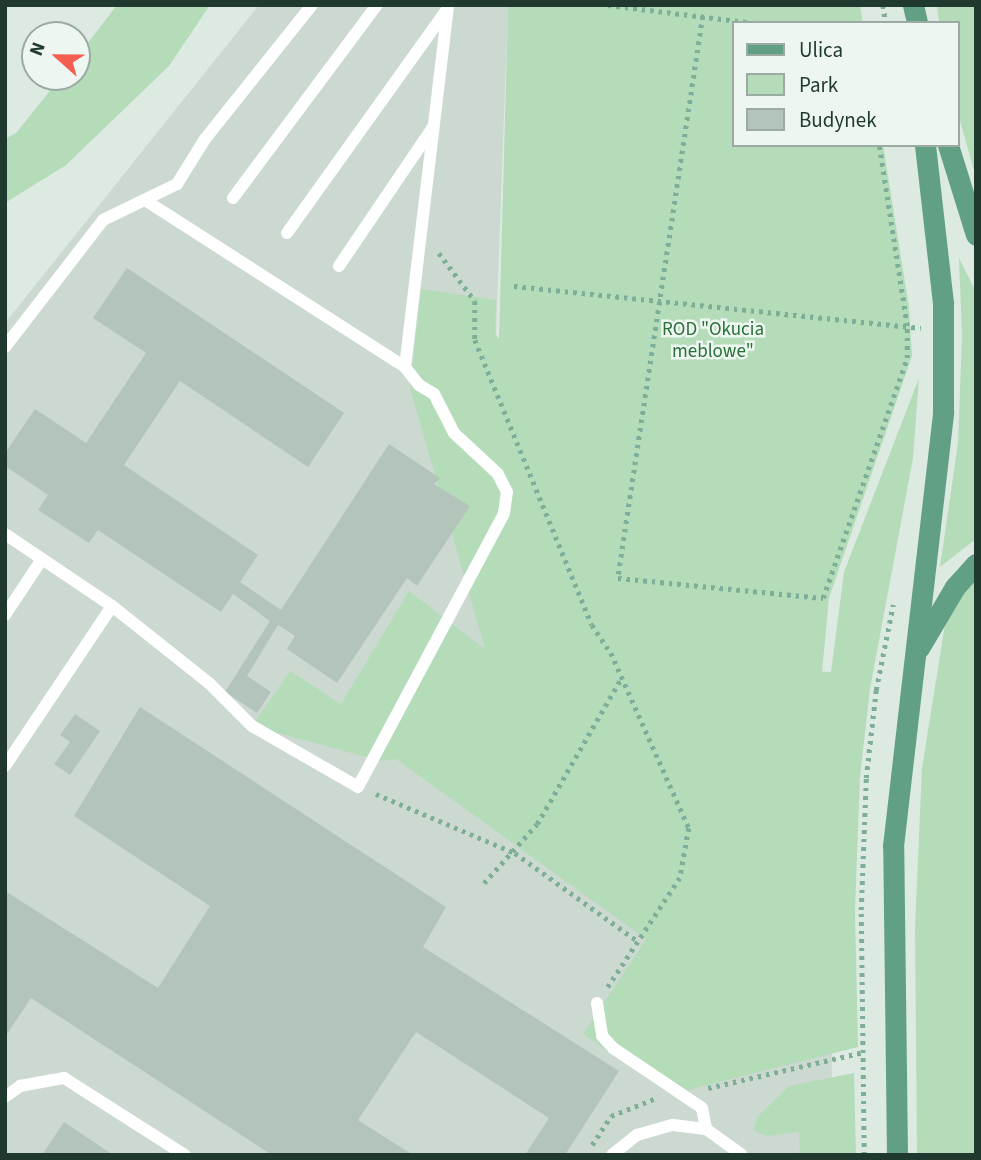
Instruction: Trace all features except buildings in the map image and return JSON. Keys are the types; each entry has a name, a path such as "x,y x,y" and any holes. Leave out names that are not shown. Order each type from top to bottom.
{"main road":[{"path":"897,1155 893,846 943,412 943,303 925,147"},
{"path":"949,147 976,235"},
{"path":"913,660 955,587 976,564"}],"lane":[{"path":"5,347 103,220 148,202 177,184 205,139 312,5"},
{"path":"233,198 377,5"},
{"path":"405,367 448,6"},
{"path":"287,233 448,6"},
{"path":"339,266 435,125"},
{"path":"5,534 112,606 210,684 253,726 358,787 504,513 508,492 498,474 454,433 433,394 419,385 405,367 148,202"},
{"path":"5,615 42,559"},
{"path":"5,766 112,606"},
{"path":"597,1003 602,1036 613,1048 702,1108 706,1129"},
{"path":"5,1097 20,1086 64,1078 185,1155"},
{"path":"612,1155 649,1130 673,1125 706,1129 742,1155"}],"path":[{"path":"608,5 739,21"},
{"path":"703,16 618,578 823,598 907,358 907,326 879,147"},
{"path":"421,234 475,301 475,340 592,625 622,677 689,828 680,878 597,1003"},
{"path":"514,286 662,299 923,328"},
{"path":"484,883 515,853 537,824 622,677"},
{"path":"358,787 515,853 639,942"},
{"path":"759,1077 864,1052"}],"shaded area":[{"path":"259,5 508,7 496,334 648,660 831,672 832,1155 5,1155 5,323"}],"green space":[{"path":"117,5 210,5 169,66 66,165 5,203 5,139 16,133 50,91 91,91 91,39"},
{"name":"ROD \"Okucia meblowe\"","path":"860,5 863,21 732,21 732,147 883,147 909,307 912,356 829,598 822,672 831,672 844,572 919,378 913,458 870,689 860,777 855,911 858,1047 688,1090 664,1090 583,1034 646,939 396,759 381,761 252,726 290,671 341,704 409,591 485,649 410,388 421,289 496,300 495,334 499,339 508,7"},
{"path":"937,5 976,5 976,178 960,120 960,21 939,21"},
{"path":"959,258 976,292 976,539 940,567 958,443 962,336"},
{"path":"976,575 976,1155 917,1155 915,927 922,768 946,618"},
{"path":"854,1073 856,1155 800,1155 799,1132 767,1136 753,1130 758,1116 789,1086"}]}
